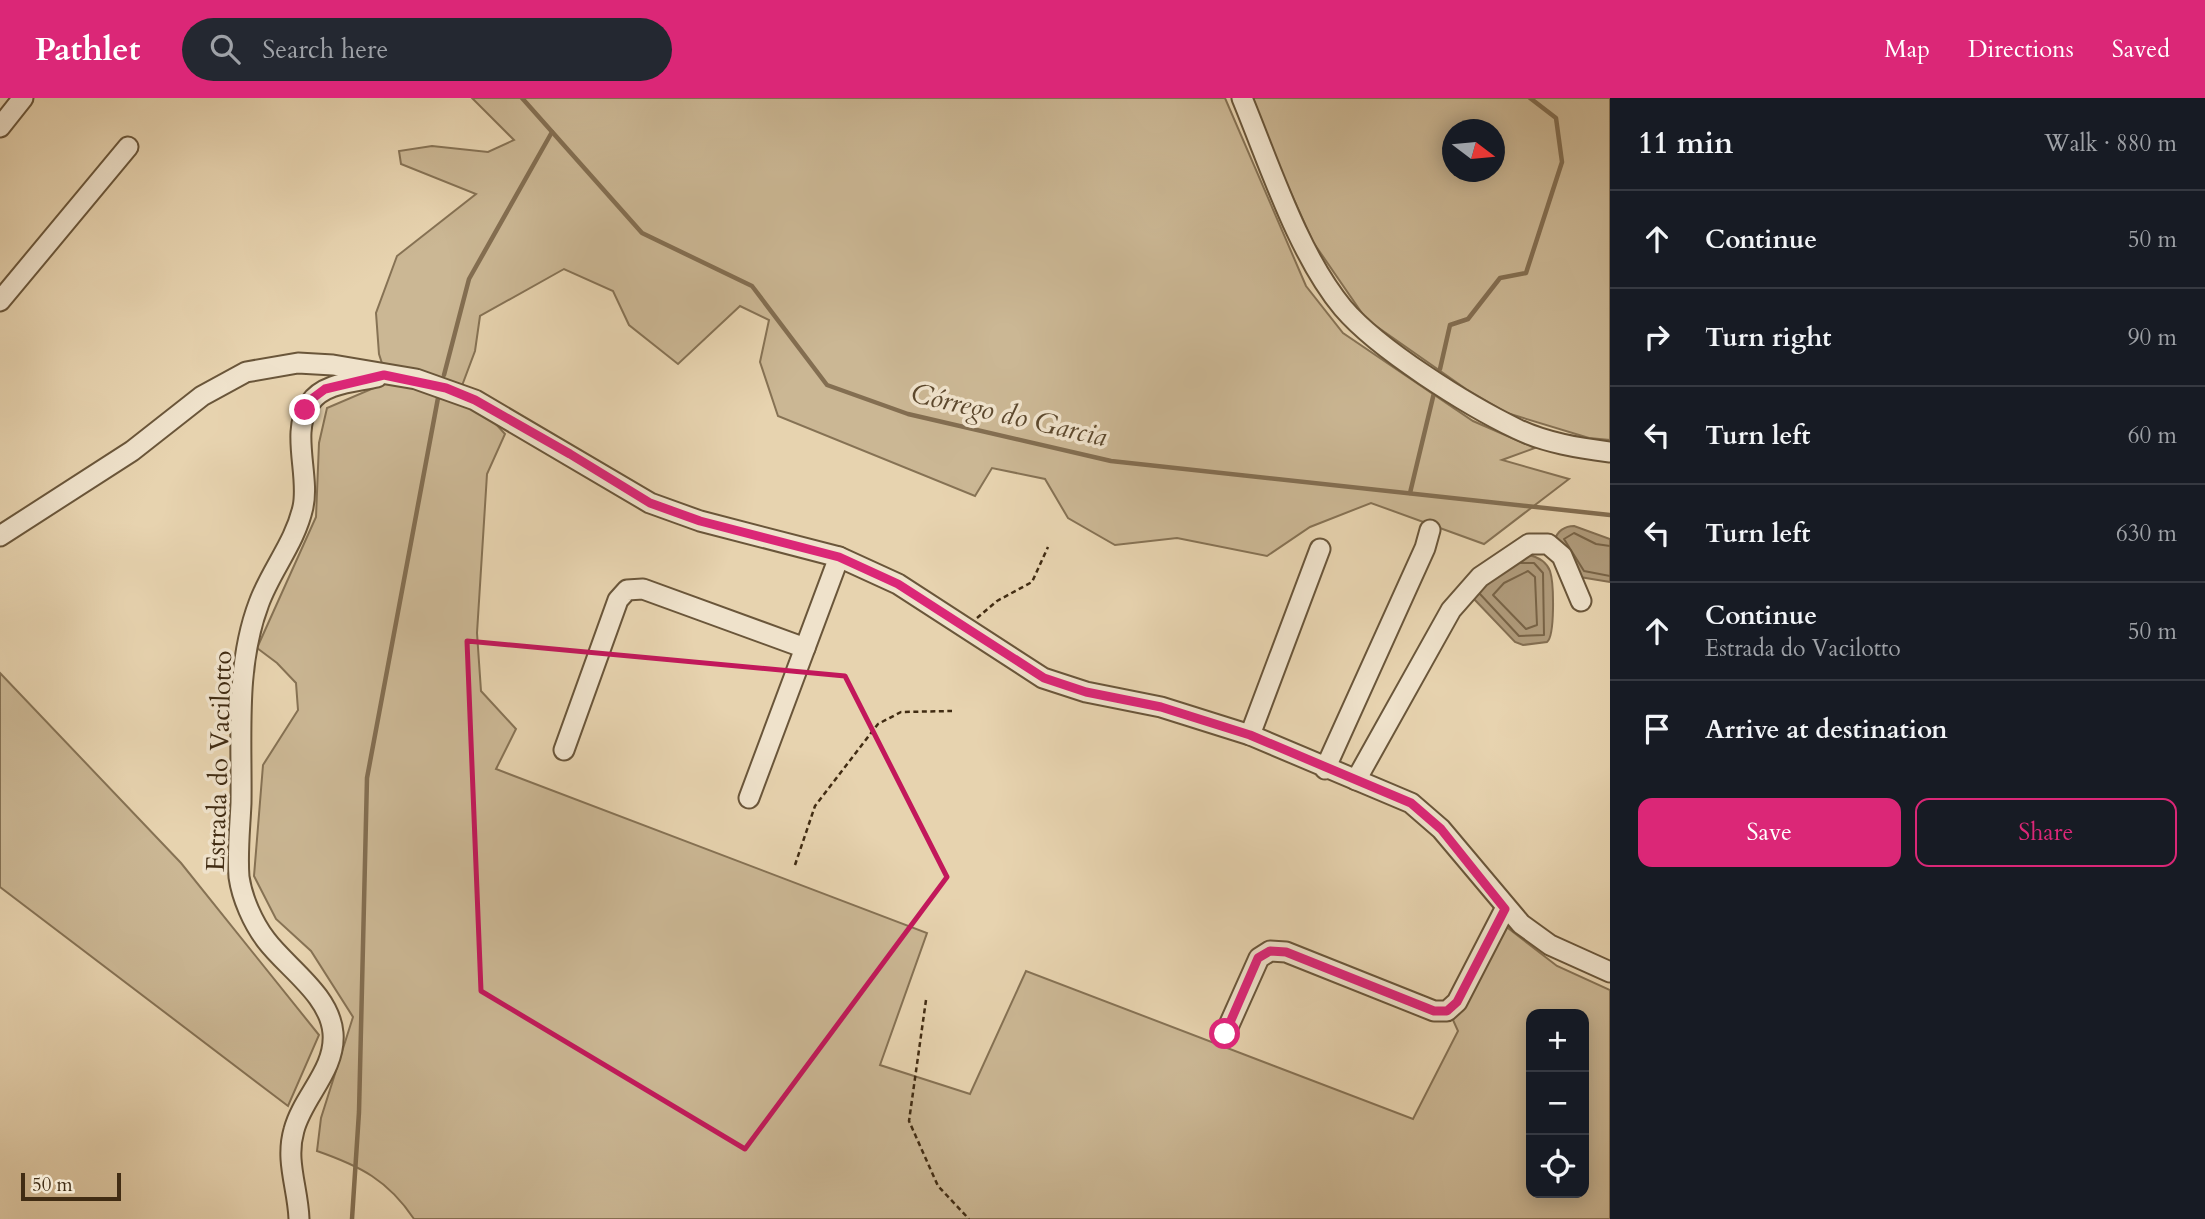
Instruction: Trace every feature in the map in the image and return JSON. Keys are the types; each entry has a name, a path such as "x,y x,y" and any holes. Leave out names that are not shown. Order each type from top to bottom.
{"street":[{"path":"0,127 23,98"},
{"path":"1242,98 1283,198 1318,270 1343,308 1370,334 1398,356 1518,429 1541,438 1610,452"},
{"path":"0,301 128,147"},
{"path":"0,536 132,450 202,396 246,372 298,363 333,365 446,388 475,400 650,503 700,521 839,557 898,584 1021,666 1059,685 1137,701 1250,735 1390,793 1424,813 1441,829 1505,909 1550,945 1610,972"},
{"name":"Estrada do Vacilotto","path":"299,1219 290,1160 292,1138 298,1117 329,1062 333,1032 323,1005 257,927 242,886 242,678 248,639 259,602 289,548 303,505 306,482 302,425 305,410 313,398 325,389 384,375"},
{"path":"1325,768 1425,548 1430,530"},
{"path":"1356,780 1451,610 1480,577 1529,544 1548,544 1562,556 1581,601"},
{"path":"1250,735 1320,549"},
{"path":"749,798 839,557"},
{"path":"564,750 618,600 627,590 643,589 805,648"},
{"path":"1225,1034 1258,958 1274,951 1286,952 1434,1011 1447,1011 1457,1002 1505,909"}],"path":[{"path":"966,630 997,601 1032,582 1048,547"},
{"path":"795,865 815,806 878,724 901,712 952,711"},
{"path":"926,1000 909,1121 938,1186 969,1219"}],"highlighted area":[{"path":"467,641 845,676 947,877 745,1149 481,991"}],"shaded area":[{"path":"472,98 1225,98 1306,286 1343,333 1473,421 1535,448 1502,460 1569,479 1484,544 1371,503 1310,527 1267,556 1177,538 1115,545 1068,518 1045,479 992,468 975,496 778,416 760,362 769,320 740,306 678,364 629,325 613,291 564,269 480,316 475,351 457,399 485,412 505,434 487,474 477,633 481,691 516,729 496,769 927,933 880,1065 970,1094 1026,971 1413,1119 1458,1031 1453,1020 1504,925 1557,966 1610,990 1610,1219 414,1219 394,1194 372,1176 347,1162 317,1151 321,1118 353,1017 311,951 276,919 254,876 263,765 298,710 296,683 277,663 257,648 316,517 319,443 327,408 388,382 379,354 376,313 397,256 476,194 401,164 399,151 432,146 488,152 514,140"},
{"path":"1253,98 1610,98 1610,440 1589,438 1507,413 1466,389 1366,319 1313,242 1272,151"},
{"path":"0,673 181,863 319,1035 288,1106 0,887"}],"water":[{"path":"1574,526 1610,539 1610,582 1580,577 1555,540 1562,530"},
{"path":"1529,555 1541,560 1550,571 1553,620 1547,642 1523,645 1515,642 1474,599 1474,589"}],"waterway":[{"name":"Córrego do Garcia","path":"522,98 642,233 752,286 827,385 908,414 1111,461 1610,515"},
{"path":"1440,369 1450,325 1468,319 1500,278 1526,273 1562,162 1556,118 1530,98"},
{"path":"444,375 469,279 552,132"},
{"path":"1410,493 1434,393"},
{"path":"352,1219 359,1112 367,778 438,398"}],"route":[{"path":"305,410 313,398 325,389 384,375 416,379 475,400 650,503 700,521 839,557 898,584 1021,666 1059,685 1161,707 1250,735 1411,803 1441,829 1505,909 1457,1002 1447,1011 1434,1011 1286,952 1274,951 1258,958 1225,1034"}]}
